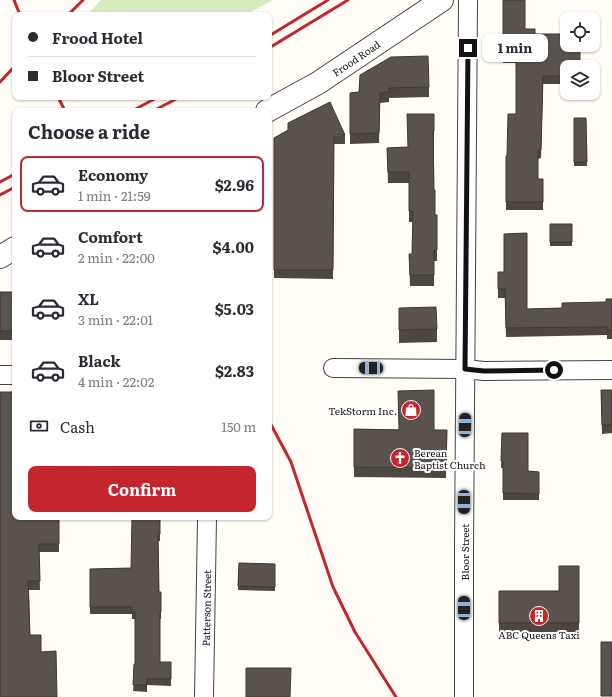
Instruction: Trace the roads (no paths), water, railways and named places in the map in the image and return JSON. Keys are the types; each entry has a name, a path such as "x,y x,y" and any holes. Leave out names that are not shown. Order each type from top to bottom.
{"street":[{"name":"Frood Road","path":"272,108 318,83 442,0"},
{"name":"Bloor Street","path":"464,697 468,0"},
{"path":"0,257 12,250"},
{"path":"333,368 465,369 484,371 612,370"},
{"path":"0,375 12,375"},
{"name":"Patterson Street","path":"204,697 207,520"}],"railway":[{"path":"14,0 19,12"},
{"path":"71,12 83,0"},
{"path":"272,34 328,0"},
{"path":"272,46 348,0"},
{"path":"0,82 12,69"},
{"path":"60,100 64,108"},
{"path":"138,108 152,100"},
{"path":"159,108 174,100"},
{"path":"0,182 12,176"},
{"path":"0,195 12,189"},
{"path":"272,427 291,462 333,587 355,632 396,697"}],"place":[{"name":"TekStorm Inc.","path":"411,410"},
{"name":"Berean Baptist Church","path":"400,458"},
{"name":"ABC Queens Taxi","path":"539,616"}]}
